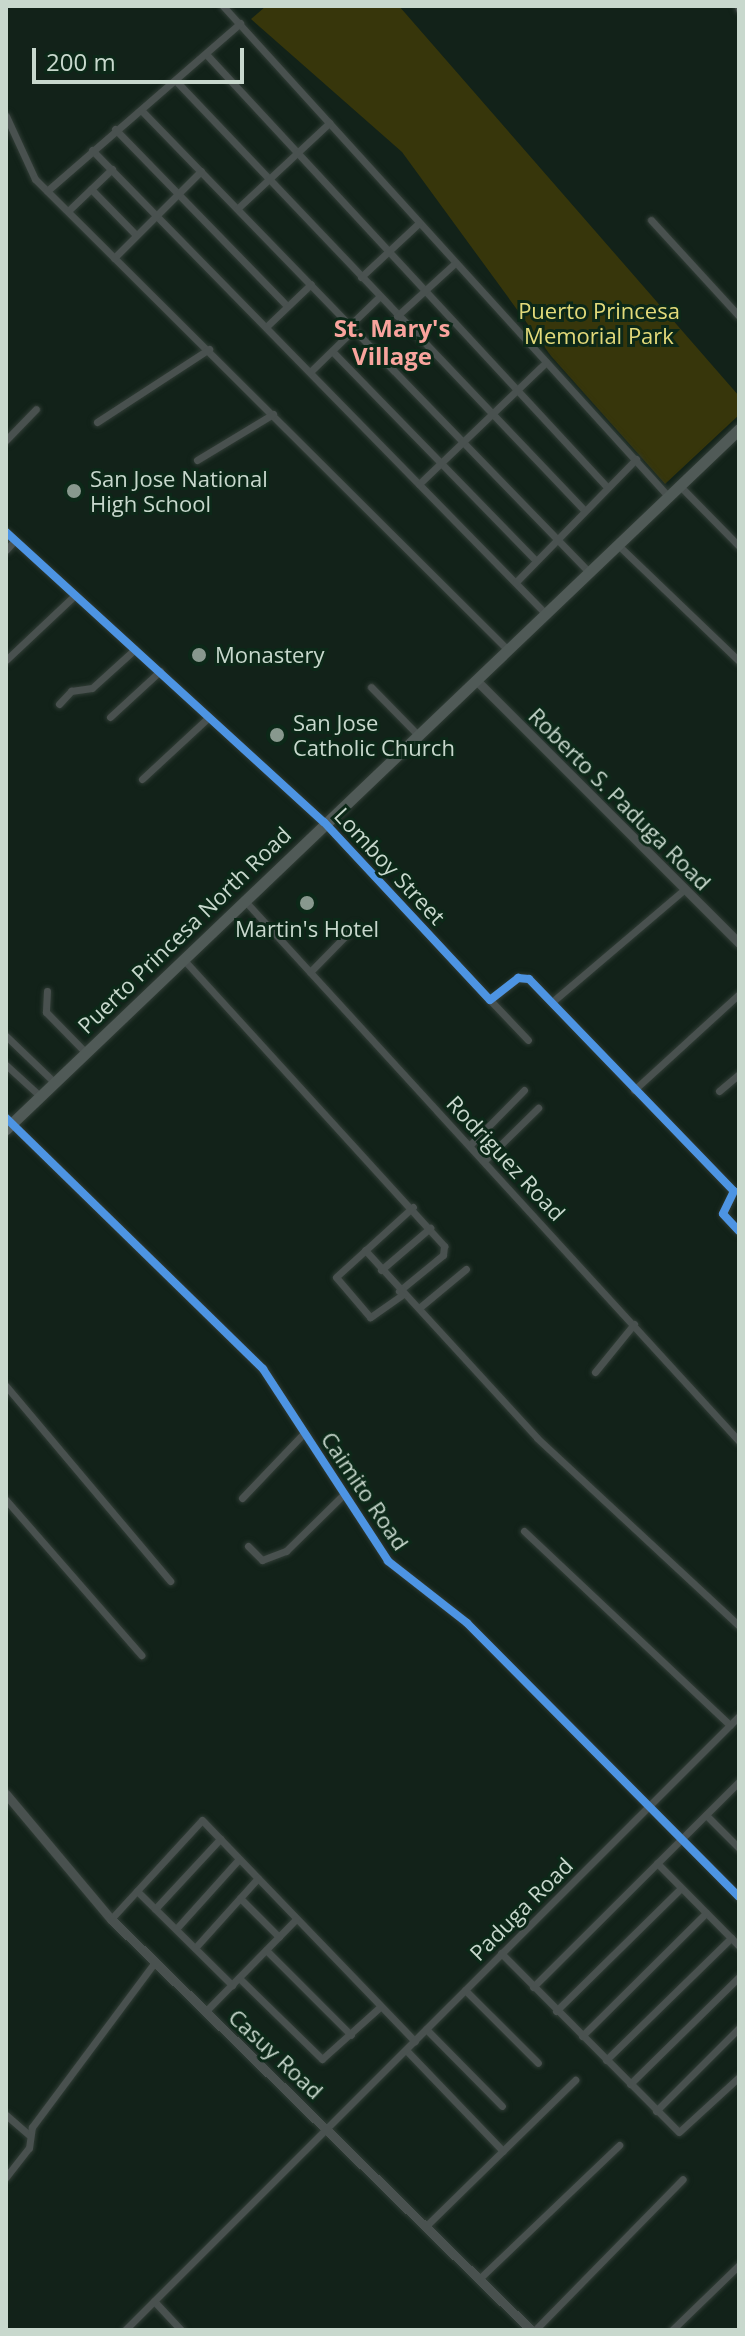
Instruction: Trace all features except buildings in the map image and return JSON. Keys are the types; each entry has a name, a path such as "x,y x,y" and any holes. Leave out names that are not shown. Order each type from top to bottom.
{"main road":[{"name":"Puerto Princesa North Road","path":"8,1123 55,1083 324,822 739,429"}],"street":[{"path":"223,6 668,496"},
{"path":"47,191 115,129 143,112 240,23"},
{"path":"206,54 607,487"},
{"path":"177,82 584,510"},
{"path":"143,112 589,572"},
{"path":"6,116 9,130 31,174 507,649"},
{"path":"238,208 329,123"},
{"path":"115,129 287,306"},
{"path":"92,150 545,613"},
{"path":"68,211 112,169"},
{"path":"114,258 201,171"},
{"path":"91,189 136,235"},
{"path":"651,220 739,316"},
{"path":"361,277 419,223"},
{"path":"397,316 455,263"},
{"path":"266,327 311,284"},
{"path":"310,372 379,297"},
{"path":"97,422 209,349"},
{"path":"332,351 535,560"},
{"path":"419,484 546,362"},
{"path":"6,440 36,409"},
{"path":"197,460 273,414"},
{"path":"516,582 636,459"},
{"path":"679,485 739,546"},
{"name":"Lomboy Street","path":"6,532 324,822 528,1040"},
{"path":"6,550 15,540"},
{"path":"618,545 739,661"},
{"path":"6,660 75,595"},
{"path":"59,704 71,691 92,688 135,649"},
{"path":"110,717 160,671"},
{"name":"Roberto S. Paduga Road","path":"476,680 739,943"},
{"path":"371,687 418,735"},
{"path":"142,779 209,717"},
{"path":"552,1002 685,889"},
{"name":"Rodriguez Road","path":"245,901 739,1441"},
{"path":"310,972 355,926"},
{"path":"184,960 413,1207 445,1253 370,1317 337,1283 336,1275 413,1207"},
{"path":"490,1000 522,977 552,1002 734,1191 723,1214 739,1231"},
{"path":"47,991 46,1012 86,1053"},
{"path":"634,1090 739,994"},
{"path":"6,1036 55,1083"},
{"path":"6,1065 40,1096"},
{"path":"719,1091 739,1074"},
{"path":"470,1145 524,1090"},
{"path":"484,1161 538,1108"},
{"name":"Caimito Road","path":"8,1123 257,1363 388,1561 467,1623 737,1891"},
{"path":"381,1270 430,1228"},
{"path":"365,1250 400,1293 419,1308 544,1446 739,1626"},
{"path":"419,1308 466,1269"},
{"path":"595,1372 634,1324"},
{"path":"6,1386 170,1581"},
{"path":"242,1498 304,1433"},
{"path":"248,1546 262,1560 286,1551 344,1494"},
{"path":"6,1500 141,1655"},
{"path":"524,1531 730,1725"},
{"name":"Paduga Road","path":"125,2330 739,1716"},
{"path":"533,1987 739,1782"},
{"name":"Casuy Road","path":"6,1794 111,1919 533,2330"},
{"path":"706,1815 737,1843"},
{"path":"111,1919 198,1820 415,2041"},
{"path":"155,1909 220,1839"},
{"path":"176,1929 239,1859"},
{"path":"657,1863 739,1946"},
{"path":"195,1948 258,1878"},
{"path":"556,2011 681,1888"},
{"path":"137,1891 232,1985"},
{"path":"240,1898 279,1937"},
{"path":"582,2036 706,1913"},
{"path":"205,2012 295,1920"},
{"path":"606,2060 731,1938"},
{"path":"266,1950 351,2035"},
{"path":"501,1953 656,2111 683,2132 739,2077"},
{"path":"6,2177 29,2148 29,2135 155,1962"},
{"path":"630,2084 739,1977"},
{"path":"239,1978 322,2059 380,2007"},
{"path":"465,1990 538,2063"},
{"path":"656,2111 739,2028"},
{"path":"426,2029 502,2106"},
{"path":"406,2050 503,2151"},
{"path":"426,2226 575,2080"},
{"path":"6,2115 29,2135"},
{"path":"479,2279 619,2145"},
{"path":"533,2330 683,2179"},
{"path":"672,2330 739,2265"},
{"path":"154,2301 179,2329"}],"green space":[{"name":"Puerto Princesa Memorial Park","path":"266,6 399,6 739,396 739,415 665,484 551,356 402,152 251,19"}],"cycle path":[{"path":"6,532 324,822 490,1000 518,978 529,979 734,1191 723,1214 739,1231"},
{"path":"6,1118 263,1369 388,1561 467,1623 739,1897"}],"place":[{"name":"San Jose National High School","path":"74,491"},
{"name":"Monastery","path":"199,655"},
{"name":"San Jose Catholic Church","path":"277,735"},
{"name":"Martin's Hotel","path":"307,903"}],"district":[{"name":"St. Mary's Village","path":"392,342"}]}
